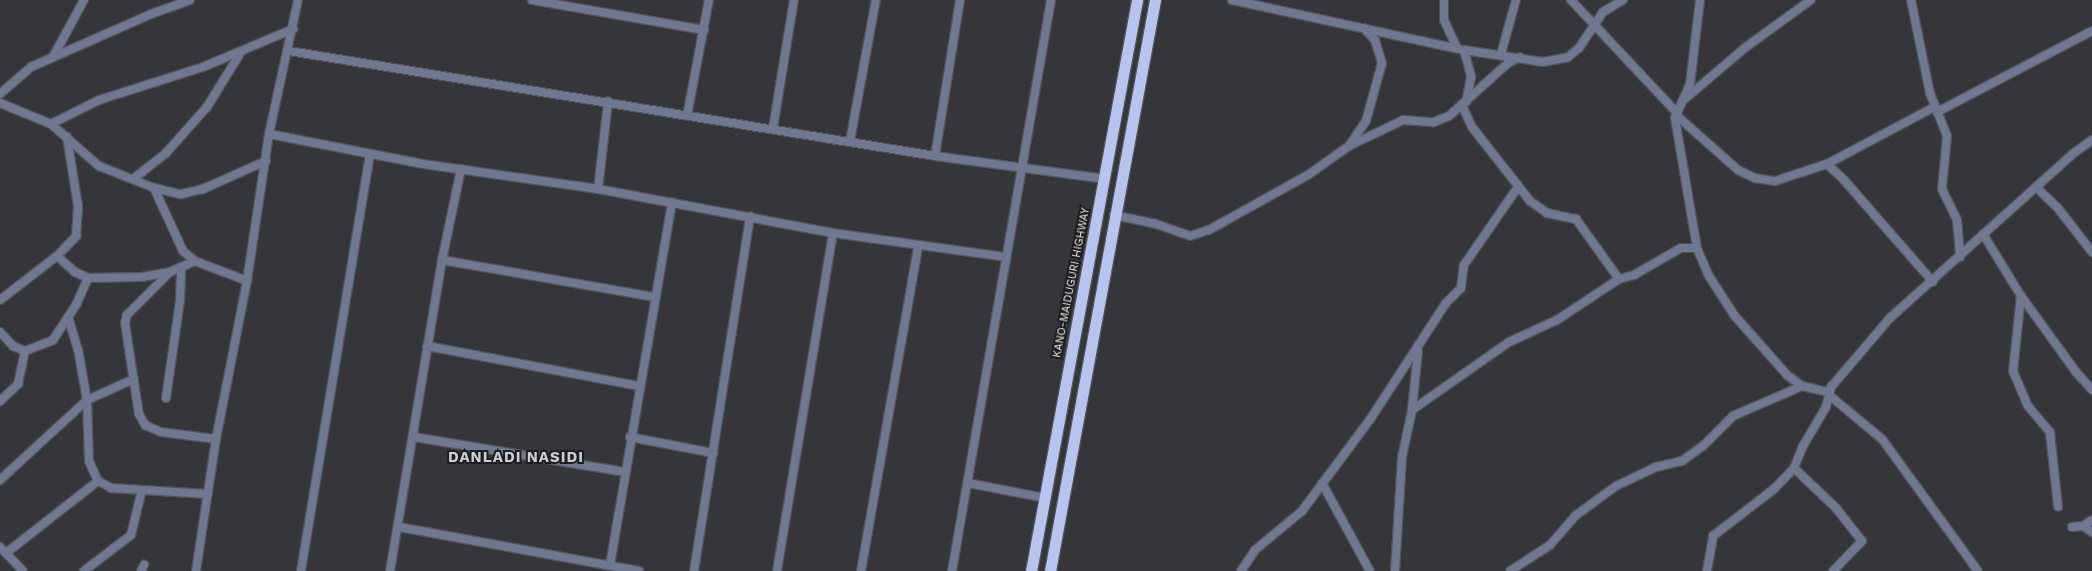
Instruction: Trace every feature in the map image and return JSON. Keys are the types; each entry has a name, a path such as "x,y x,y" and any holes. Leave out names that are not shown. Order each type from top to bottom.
{"highway":[{"name":"KANO-MAIDUGURI HIGHWAY","path":"1031,571 1105,179 1137,0"},
{"path":"1053,569 1114,215 1155,0"}],"street":[{"path":"54,57 84,0"},
{"path":"190,0 31,67 0,94 0,102 51,124 68,137 98,166 154,188 181,194 203,189 266,161"},
{"path":"196,571 216,439 247,280 269,134 289,51 298,0"},
{"path":"532,0 704,30"},
{"path":"687,116 709,0"},
{"path":"773,128 794,0"},
{"path":"850,141 876,0"},
{"path":"935,156 960,0"},
{"path":"952,571 1006,257 1020,166 1051,0"},
{"path":"1232,0 1461,49 1521,56 1542,62 1561,60 1579,48 1603,12 1623,0"},
{"path":"1444,0 1444,20 1461,49 1471,77 1464,104 1472,127 1518,187 1547,213 1576,219 1619,279"},
{"path":"1501,54 1516,0"},
{"path":"1571,0 1676,114 1738,170 1755,178 1775,181 1827,164 2092,31"},
{"path":"1700,0 1690,84 1676,114 1697,248 1709,276 1734,315 1791,378 1802,386 1829,393 1882,438 1978,571"},
{"path":"1683,100 1746,47 1811,0"},
{"path":"1912,0 1936,110 1947,136 1942,189 1957,220 1960,256"},
{"path":"1349,146 1366,121 1382,63 1375,40 1364,28"},
{"path":"51,124 99,100 241,52 292,29"},
{"path":"289,51 687,116 773,128 935,156 1020,166 1105,179"},
{"path":"133,179 166,153 207,107 241,52"},
{"path":"1114,215 1153,223 1190,236 1210,230 1308,175 1349,146 1403,120 1434,122 1449,116 1508,63 1521,56"},
{"path":"598,189 608,102"},
{"path":"269,134 370,154 598,189 750,216 833,233 918,247 1006,257"},
{"path":"0,300 57,256 76,236 78,206 68,137"},
{"path":"1707,571 1713,536 1774,489 1794,468 1829,393 1890,318 1933,282 1983,234 2036,187 2092,140"},
{"path":"301,571 370,154"},
{"path":"1827,164 1844,180 1933,282"},
{"path":"390,571 399,527 442,260 461,169"},
{"path":"1241,571 1255,550 1294,519 1371,418 1446,303 1461,288 1464,265 1518,187"},
{"path":"2036,187 2058,208 2092,252"},
{"path":"154,188 183,251 195,261 247,280"},
{"path":"610,565 630,437 672,202"},
{"path":"694,571 750,216"},
{"path":"777,571 833,233"},
{"path":"1983,234 2021,296 2076,372 2092,390"},
{"path":"861,571 918,247"},
{"path":"1412,410 1509,342 1550,324 1619,279 1634,275 1681,248 1697,248"},
{"path":"57,256 75,272 88,278 142,277 170,272 195,261"},
{"path":"442,260 654,297"},
{"path":"166,398 180,301 181,267"},
{"path":"170,272 127,315 125,323 139,414 145,425 161,432 216,439"},
{"path":"0,332 13,346 25,351 53,340 68,317 88,278"},
{"path":"2021,296 2013,371 2028,406 2050,432 2058,507"},
{"path":"68,317 78,349 87,400 89,461 98,481 111,488 208,494"},
{"path":"427,346 639,386"},
{"path":"1395,571 1402,457 1412,410 1418,347"},
{"path":"0,401 18,384 25,351"},
{"path":"0,480 87,400 134,379"},
{"path":"1510,571 1550,545 1575,516 1616,486 1656,468 1682,462 1703,446 1733,416 1802,386"},
{"path":"414,437 625,472"},
{"path":"630,437 713,454"},
{"path":"1794,468 1836,508 1862,541 1833,571"},
{"path":"6,553 98,481"},
{"path":"968,483 1045,498"},
{"path":"1322,483 1370,571"},
{"path":"84,571 131,535 142,490"},
{"path":"2072,527 2083,526 2092,520"},
{"path":"2083,526 2092,532"},
{"path":"399,527 640,571"},
{"path":"0,546 23,571"}],"district":[{"name":"DANLADI NASIDI","path":"516,458"}]}
